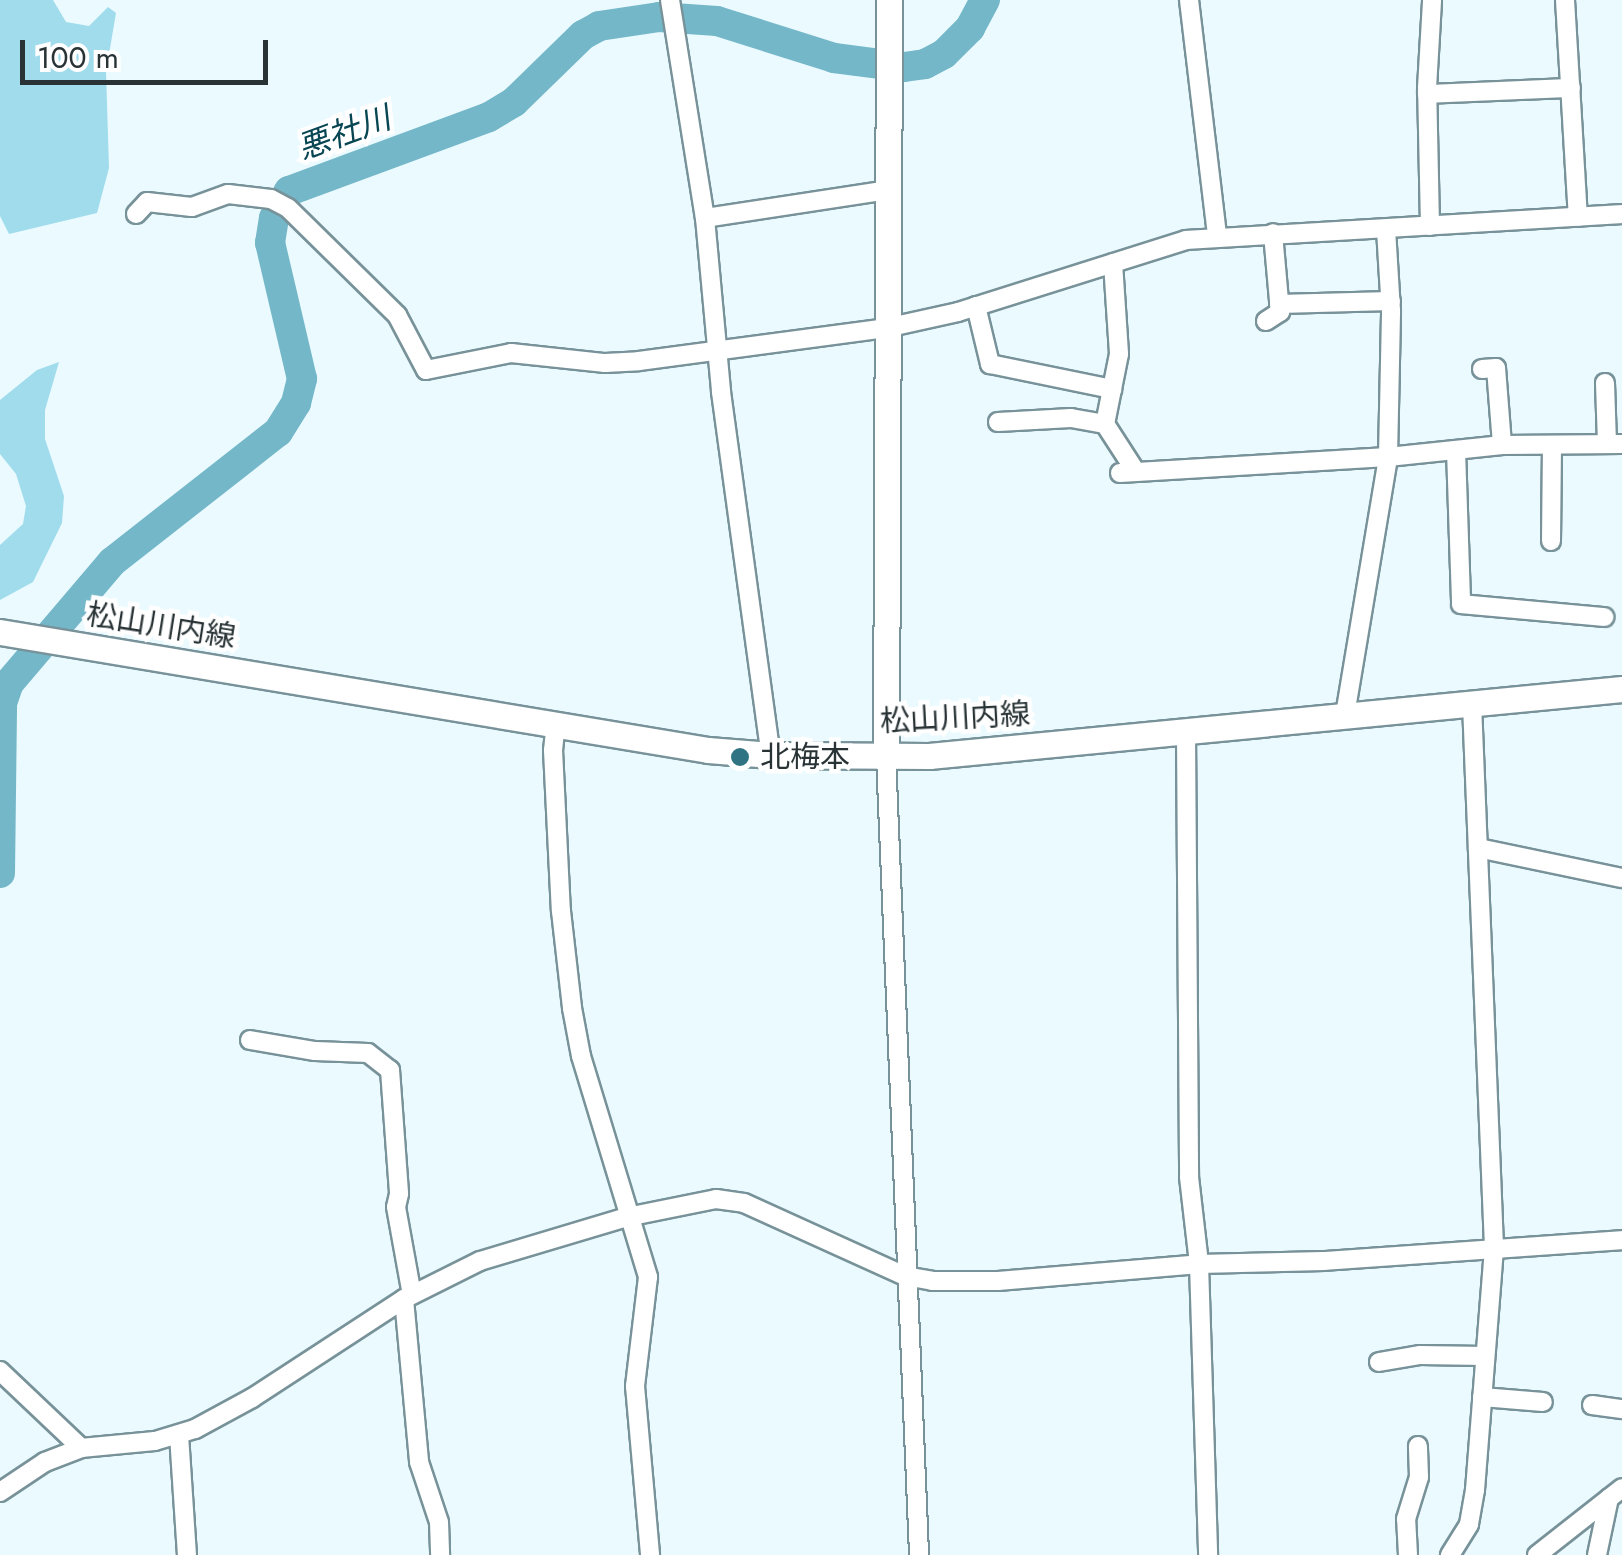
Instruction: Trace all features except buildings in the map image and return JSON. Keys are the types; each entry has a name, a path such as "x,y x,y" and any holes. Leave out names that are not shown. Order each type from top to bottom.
{"main road":[{"path":"886,756 889,0"},
{"name":"松山川内線","path":"0,632 708,750 771,755 886,756 1186,733 1344,714 1622,689"}],"street":[{"path":"1189,0 1217,236"},
{"path":"1430,226 1427,94 1432,0"},
{"path":"1566,0 1578,217"},
{"path":"672,13 705,218 717,348 771,755"},
{"path":"1427,94 1571,88"},
{"path":"705,218 887,190"},
{"path":"136,214 147,202 192,208 228,194 280,204 397,315 426,370 511,353 605,364 886,328 976,306 1186,240 1622,214"},
{"path":"1344,714 1388,457 1390,301 1386,229"},
{"path":"1266,321 1276,318 1279,304 1273,233"},
{"path":"1113,263 1119,354 1106,424 1128,472 1388,457 1502,446 1615,444 1604,383"},
{"path":"1279,304 1390,301"},
{"path":"976,306 990,364 1112,389"},
{"path":"1482,369 1496,368 1502,446"},
{"path":"998,422 1071,418 1106,424"},
{"path":"1551,541 1552,448"},
{"path":"1456,450 1460,604 1604,617"},
{"path":"1450,1555 1469,1524 1494,1246 1472,704"},
{"path":"556,722 553,750 561,911 572,1008 581,1056 616,1165 626,1217 648,1277 635,1386 650,1555"},
{"path":"1186,733 1188,1138 1198,1264 1208,1555"},
{"path":"886,756 919,1555"},
{"path":"1478,848 1622,878"},
{"path":"250,1040 315,1051 368,1053 390,1070 399,1194 396,1207 408,1297 420,1462 439,1522 440,1555"},
{"path":"0,1492 45,1462 81,1448 179,1436 252,1398 408,1297 480,1261 626,1217 716,1199 744,1203 906,1276 932,1281 998,1281 1198,1264 1324,1261 1494,1246 1622,1240"},
{"path":"1379,1362 1420,1355 1485,1356"},
{"path":"0,1371 81,1448"},
{"path":"1482,1397 1543,1402"},
{"path":"1592,1405 1622,1408"},
{"path":"179,1436 187,1555"},
{"path":"1408,1555 1406,1519 1419,1477 1418,1446"},
{"path":"1536,1555 1615,1493"},
{"path":"1597,1555 1615,1493"}],"shaded area":[{"path":"0,0 53,0 66,22 89,26 108,7 116,13 106,72 109,168 97,213 9,234 0,216"},
{"path":"59,362 45,410 45,439 64,496 62,523 33,582 0,600 0,545 23,524 26,506 16,474 0,454 0,400 37,370"}],"waterway":[{"name":"悪社川","path":"0,873 2,703 9,683 112,562 278,432 296,403 302,379 270,243 274,218 289,191 489,117 514,102 583,35 599,26 659,17 717,21 834,58 904,67 925,64 944,54 970,28 985,0"}],"place":[{"name":"北梅本","path":"740,757"}]}
